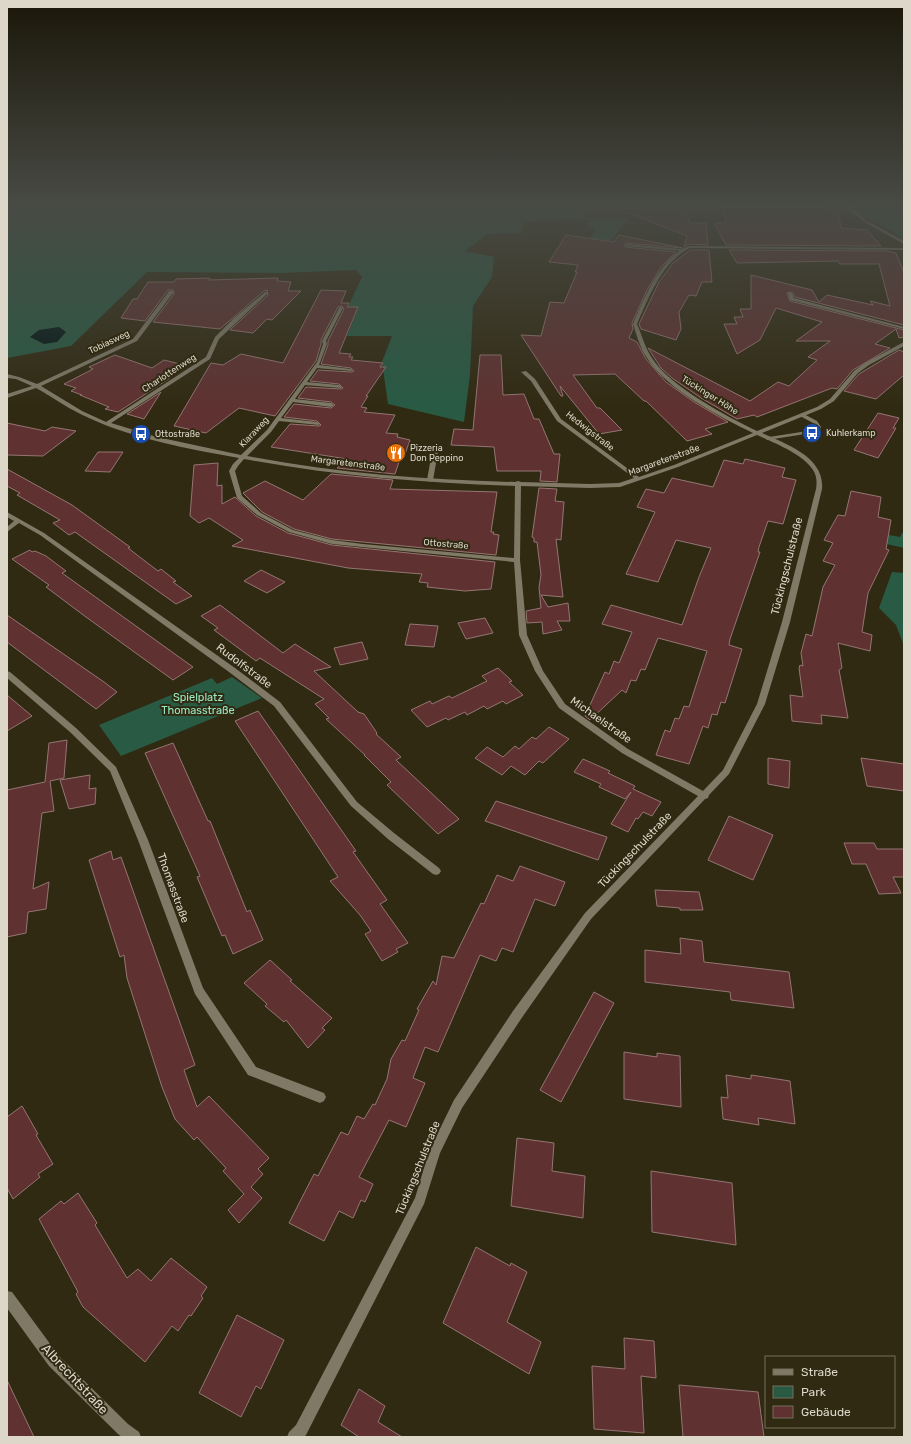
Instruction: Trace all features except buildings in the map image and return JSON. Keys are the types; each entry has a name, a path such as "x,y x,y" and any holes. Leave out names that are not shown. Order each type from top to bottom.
{"street":[{"name":"Tückinger Höhe","path":"663,273 642,306 635,324 643,347 658,369 687,392 758,433"},
{"name":"Tobiasweg","path":"36,386 135,340 171,292"},
{"name":"Charlottenweg","path":"106,424 208,358 217,338 265,293"},
{"path":"790,294 792,299 904,328"},
{"name":"Klaraweg","path":"243,457 269,431 316,366 325,344 324,341 341,308"},
{"path":"758,433 827,404 856,372 867,364 904,344"},
{"path":"316,366 351,370"},
{"name":"Hedwigstraße","path":"524,372 533,380 559,420 637,478"},
{"path":"7,376 20,377 36,386"},
{"path":"304,382 339,387"},
{"path":"7,396 36,386"},
{"name":"Margaretenstraße","path":"36,386 46,390 79,412 106,424 180,444 290,465 394,478 590,486 620,485 676,466 758,433"},
{"path":"291,400 331,405"},
{"path":"769,439 816,431 818,427 817,424 802,415"},
{"name":"Klaraweg","path":"278,419 317,424"},
{"name":"Tückingschulstraße","path":"294,1437 301,1430 337,1364 420,1200 435,1151 458,1104 517,1015 588,916 705,796 726,772 761,704 786,622 819,488 819,476 813,465 800,455 758,433"},
{"path":"430,480 434,452"},
{"name":"Ottostraße","path":"243,457 235,465 232,471 239,497 259,514 291,531 332,542 363,546 517,560"},
{"name":"Michaelstraße","path":"518,483 517,560 523,635 539,671 562,706 625,751 705,796"},
{"name":"Rudolfstraße","path":"7,514 42,534 277,704 354,804 391,836 436,871"},
{"path":"7,530 18,521"},
{"name":"Thomasstraße","path":"7,674 73,730 113,769 143,840 199,991 252,1071 320,1097"},
{"name":"Albrechtstraße","path":"7,1297 54,1360 123,1429 134,1437"}],"green space":[{"path":"7,273 146,273 71,346 7,358"},
{"path":"359,273 492,273 492,277 473,306 470,375 464,422 388,404 382,362 392,336 347,336 358,308 348,307 362,277"},
{"path":"847,527 900,537 904,530 904,548 851,536"},
{"path":"892,572 904,573 904,646 896,625 879,608"},
{"name":"Spielplatz Thomasstraße","path":"232,677 262,698 121,756 99,725 212,678 217,684"}],"shaded area":[{"path":"59,327 66,332 57,342 44,344 30,337 39,330"}],"place":[{"name":"Kuhlerkamp","path":"812,433"},
{"name":"Ottostraße","path":"141,434"},
{"name":"Pizzeria Don Peppino","path":"396,453"}]}
